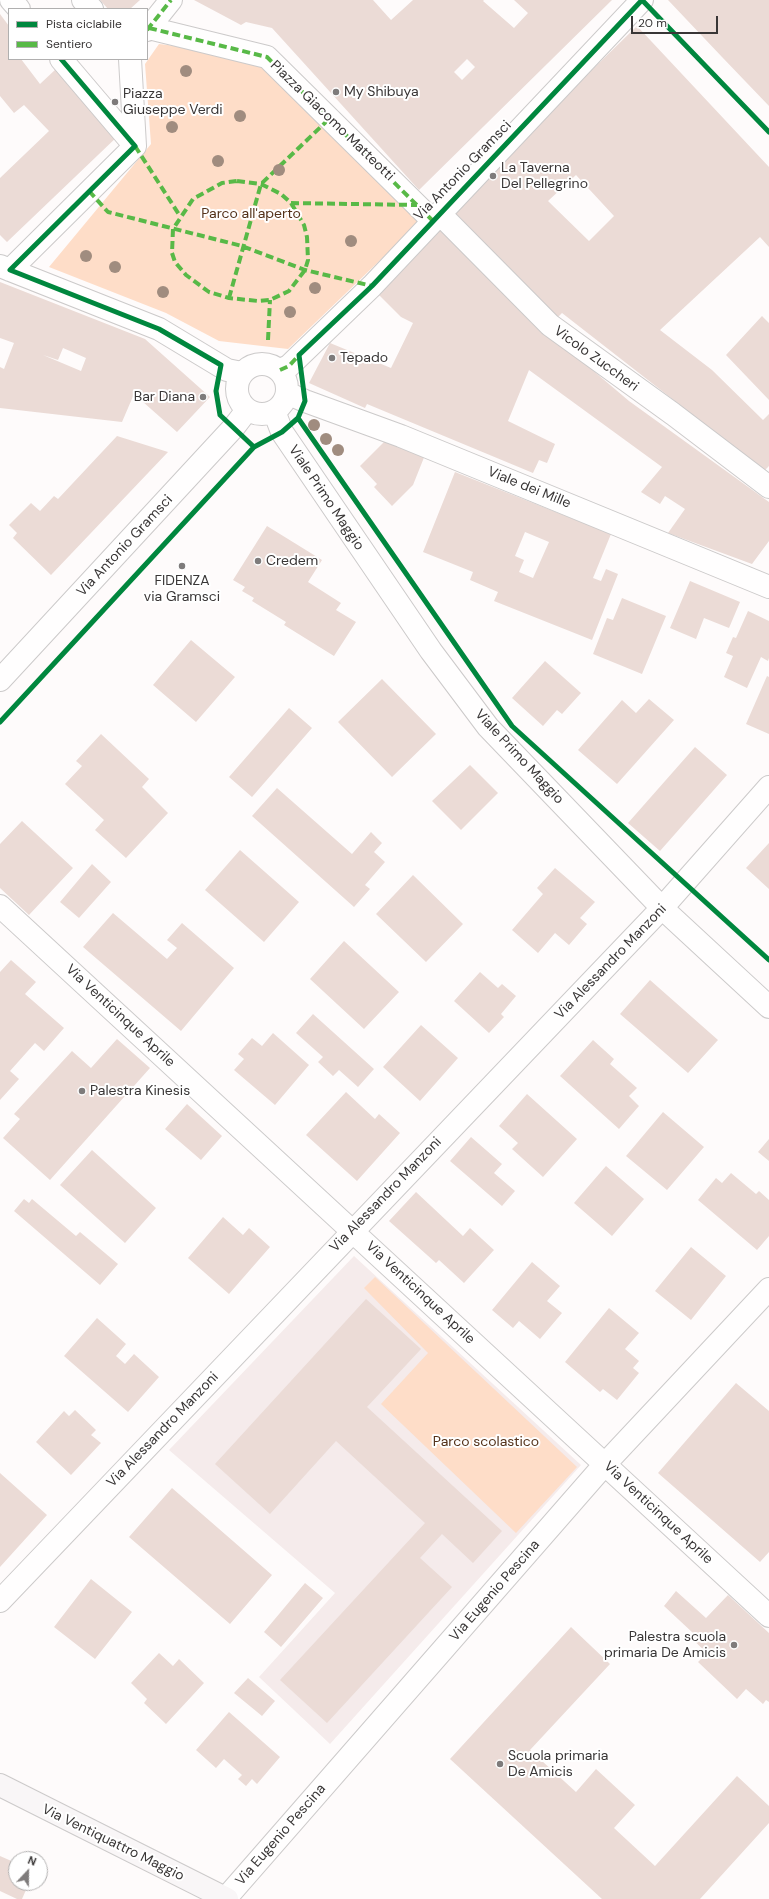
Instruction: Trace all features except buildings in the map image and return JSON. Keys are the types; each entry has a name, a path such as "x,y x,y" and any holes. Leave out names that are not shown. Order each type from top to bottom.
{"main road":[{"name":"Via Ventiquattro Maggio","path":"0,1786 227,1899"}],"street":[{"path":"11,0 18,8"},
{"path":"83,0 91,8"},
{"path":"148,29 171,0"},
{"name":"Via Antonio Gramsci","path":"280,370 288,366 372,286 642,0"},
{"name":"Piazza Giacomo Matteotti","path":"148,29 267,57 436,217"},
{"path":"62,60 135,146"},
{"path":"130,60 135,146"},
{"path":"135,146 3,265 159,329 227,370 242,373"},
{"name":"Vicolo Zuccheri","path":"436,217 550,325 673,414 769,487"},
{"path":"259,363 270,364 280,370 286,380 287,393 283,404 274,412 256,413 247,410 240,402 237,392 238,382 242,373 249,367 259,363"},
{"name":"Viale dei Mille","path":"287,393 401,436 768,584"},
{"name":"Via Antonio Gramsci","path":"0,680 234,427 247,410"},
{"name":"Viale Primo Maggio","path":"274,412 282,432 431,651 488,727 662,908 769,1007"},
{"name":"Via Alessandro Manzoni","path":"0,1600 662,908 769,787"},
{"name":"Via Venticinque Aprile","path":"0,906 769,1616"},
{"name":"Via Eugenio Pescina","path":"227,1899 606,1464 769,1289"}],"shaded area":[{"path":"354,1256 581,1465 330,1744 259,1677 335,1593 169,1450"}],"green space":[{"name":"Parco all'aperto","path":"159,44 267,57 427,215 288,349 219,341 166,313 49,267 151,144 145,64"},
{"name":"Parco scolastico","path":"375,1277 577,1467 516,1533 381,1404 428,1353 364,1288"}],"marked path":[{"path":"148,29 171,0"},
{"path":"149,28 267,57 432,220"},
{"path":"229,298 261,184 329,119"},
{"path":"135,146 180,216"},
{"path":"237,181 261,184 281,194 291,203 304,225 307,237 308,260 305,270 289,291 270,300 258,301 229,298 209,292 186,275 175,262 172,253 173,229 193,199 222,183 237,181"},
{"path":"89,191 108,212 242,246 305,270 372,286"},
{"path":"291,203 417,205"},
{"path":"268,340 270,300"},
{"path":"280,370 289,366 300,354"}],"cycle path":[{"path":"642,0 769,132"},
{"path":"0,722 254,447 282,432 298,418 305,401 299,355 372,286 642,0"},
{"path":"62,60 135,146 10,270 159,329 221,365 216,391 220,415 254,447"},
{"path":"298,418 512,726 769,960"}],"place":[{"name":"My Shibuya","path":"336,92"},
{"name":"Piazza Giuseppe Verdi","path":"115,102"},
{"name":"La Taverna Del Pellegrino","path":"493,176"},
{"name":"Tepado","path":"332,358"},
{"name":"Bar Diana","path":"203,397"},
{"name":"Credem","path":"258,561"},
{"name":"FIDENZA via Gramsci","path":"182,566"},
{"name":"Palestra Kinesis","path":"82,1091"},
{"name":"Palestra scuola primaria De Amicis","path":"734,1645"},
{"name":"Scuola primaria De Amicis","path":"500,1764"}]}
